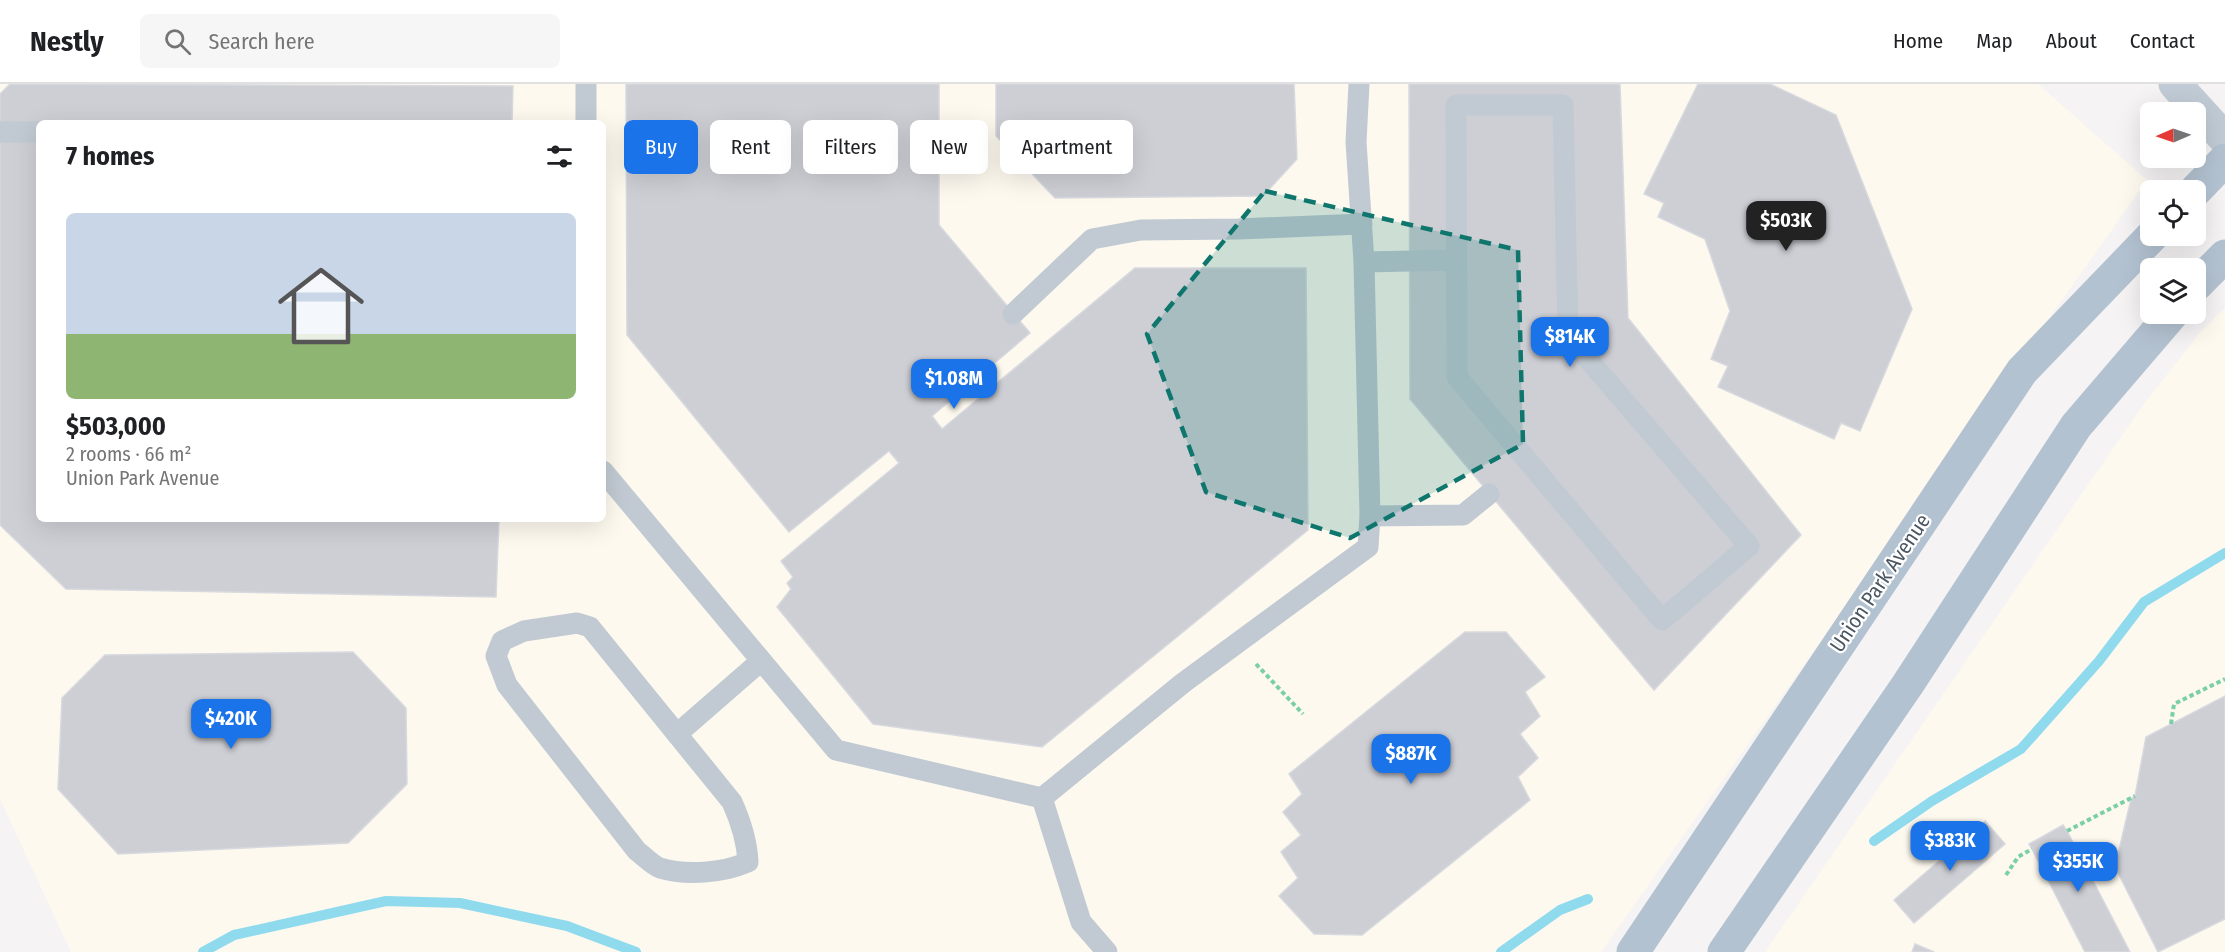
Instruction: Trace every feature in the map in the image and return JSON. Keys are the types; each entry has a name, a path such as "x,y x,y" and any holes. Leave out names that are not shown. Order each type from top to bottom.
{"main road":[{"path":"2175,84 2225,139"},
{"path":"2206,180 2225,160"},
{"name":"Union Park Avenue","path":"1633,952 2022,371 2142,246"},
{"path":"2206,275 2225,256"},
{"path":"1724,952 1908,684 2076,426 2163,324"}],"lane":[{"path":"586,84 586,120"},
{"path":"1042,798 1183,683 1368,547 1370,516 1364,262 1356,142 1359,84"},
{"path":"1456,105 1563,105 1568,336 1749,546 1662,621 1457,377 1456,260 1456,105"},
{"path":"0,132 36,132"},
{"path":"1013,314 1092,239 1141,230 1362,224"},
{"path":"1364,262 1456,260"},
{"path":"606,475 836,750 1042,798"},
{"path":"1370,516 1463,515 1489,494"},
{"path":"577,623 590,627 677,734 732,802 740,819 747,845 748,862 732,869 687,872 658,868 637,851 507,685 495,656 502,641 524,631 577,623"},
{"path":"677,734 761,661"},
{"path":"1042,798 1081,922 1107,952"}],"path":[{"path":"1237,643 1303,714"},
{"path":"2172,724 2174,704 2225,679"},
{"path":"2067,831 2135,796"},
{"path":"2006,875 2018,856 2032,849"}],"highlighted area":[{"path":"1265,191 1518,250 1523,444 1350,538 1206,492 1147,334"}],"shaded area":[{"path":"0,84 2038,84 2147,180 2140,180 2140,190 1601,952 71,952 0,799"},
{"path":"2225,308 2225,952 1765,952 2141,408 2202,330"}],"building":[{"path":"10,84 513,86 512,120 36,120 36,522 499,522 496,597 66,589 0,525 0,94"},
{"path":"626,84 939,84 939,120 910,120 910,174 939,174 939,225 1030,333 932,416 942,429 1135,268 1306,268 1308,530 1042,747 873,724 777,607 791,589 787,583 793,577 781,561 899,463 889,451 789,532 627,335 626,174 698,174 698,120 626,120"},
{"path":"996,84 1294,84 1297,159 1263,196 1055,198 1032,174 1133,174 1133,120 1000,120 1000,140 996,136"},
{"path":"1409,84 1620,84 1628,318 1801,535 1654,690 1410,399"},
{"path":"1698,84 1770,84 1836,115 1912,309 1860,431 1841,423 1834,439 1718,387 1728,366 1711,359 1730,311 1705,239 1658,217 1664,203 1644,194"},
{"path":"1465,632 1506,632 1545,677 1525,692 1540,716 1520,734 1538,758 1518,777 1530,800 1362,935 1314,934 1279,896 1298,878 1281,852 1301,835 1283,812 1302,794 1289,774"},
{"path":"353,652 406,708 407,784 348,843 118,854 58,789 62,698 105,655"},
{"path":"2225,696 2225,919 2158,952 2115,867 2131,799 2135,796 2146,737"},
{"path":"1985,821 2005,844 1914,923 1894,900"},
{"path":"2063,825 2130,952 2085,952 2029,844"},
{"path":"1915,944 1934,952 1912,952"}],"waterway":[{"path":"1874,841 1932,801 2021,749 2099,661 2144,602 2225,553"},
{"path":"1501,952 1560,910 1588,899"},
{"path":"203,952 234,935 386,901 460,903 567,926 636,952"}]}
